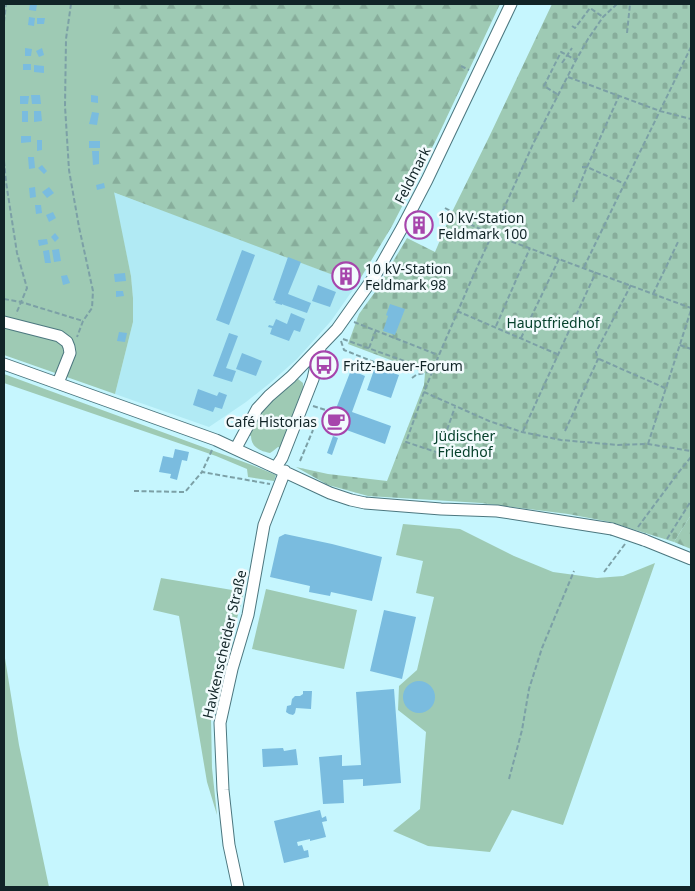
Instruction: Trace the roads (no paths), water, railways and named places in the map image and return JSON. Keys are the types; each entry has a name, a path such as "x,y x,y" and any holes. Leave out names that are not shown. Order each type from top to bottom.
{"street":[{"name":"Feldmark","path":"236,448 257,409 320,348 345,318 376,274 432,172 511,4"},
{"path":"8,323 59,336 67,342 70,353 58,383"},
{"name":"Feldmark","path":"281,469 282,458 313,380 320,348"},
{"path":"4,364 216,440 330,493 351,500 441,510 497,511 612,529 691,559"},
{"name":"Havkenscheider Straße","path":"238,887 229,845 223,790 220,722 232,669 248,615 264,525 280,486 281,469"}],"place":[{"name":"10 kV-Station Feldmark 100","path":"419,225"},
{"name":"10 kV-Station Feldmark 98","path":"346,276"},
{"name":"Fritz-Bauer-Forum","path":"324,365"},
{"name":"Café Historias","path":"336,421"}],"park label":[{"name":"Hauptfriedhof","path":"553,322"},
{"name":"Jüdischer Friedhof","path":"465,444"}]}
